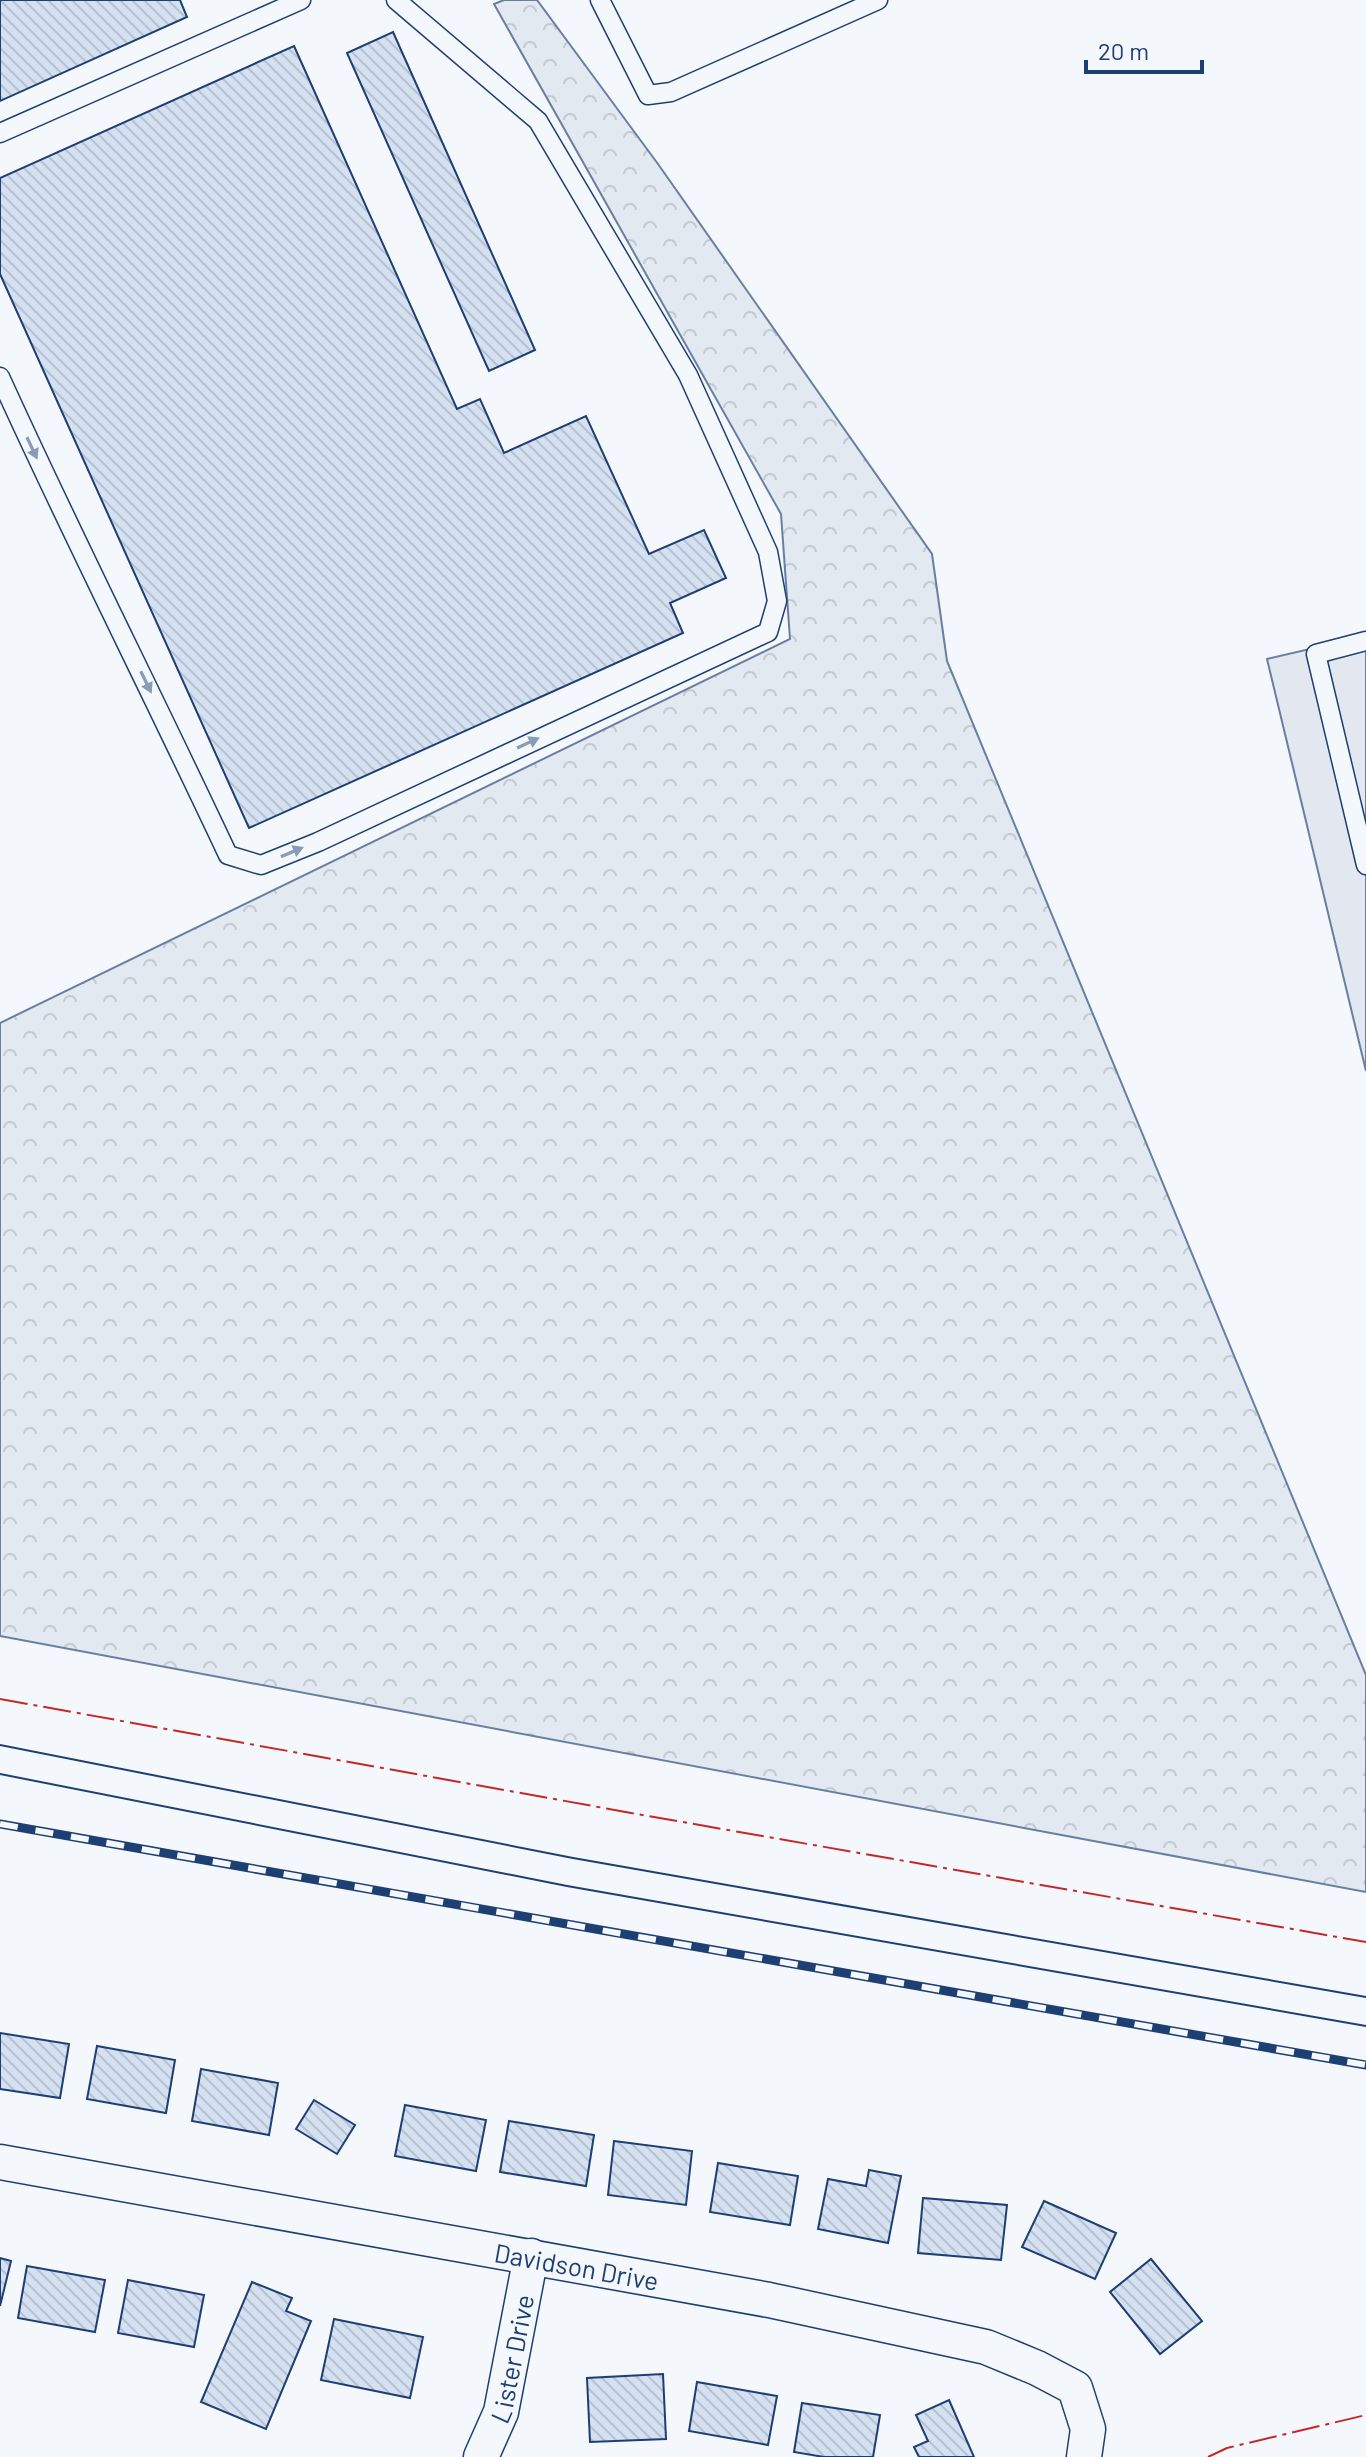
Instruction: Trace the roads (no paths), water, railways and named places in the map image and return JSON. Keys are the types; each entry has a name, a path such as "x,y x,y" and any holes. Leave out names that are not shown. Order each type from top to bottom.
{"street":[{"name":"Davidson Drive","path":"0,2162 769,2300 986,2347 1075,2388 1088,2429 1084,2457"},
{"name":"Lister Drive","path":"481,2457 501,2412 531,2256"}],"lane":[{"path":"0,133 299,0"},
{"path":"0,377 67,524 228,855 261,865 318,842 768,632 777,601 768,552 688,375 538,121 396,0"},
{"path":"600,0 648,95 671,92 878,0"},
{"path":"1366,641 1316,654 1366,865"}],"tram line":[{"path":"0,1745 573,1858 1366,1997"},
{"path":"0,1774 567,1886 1366,2026"}],"railway":[{"path":"0,1824 1366,2065"}]}
